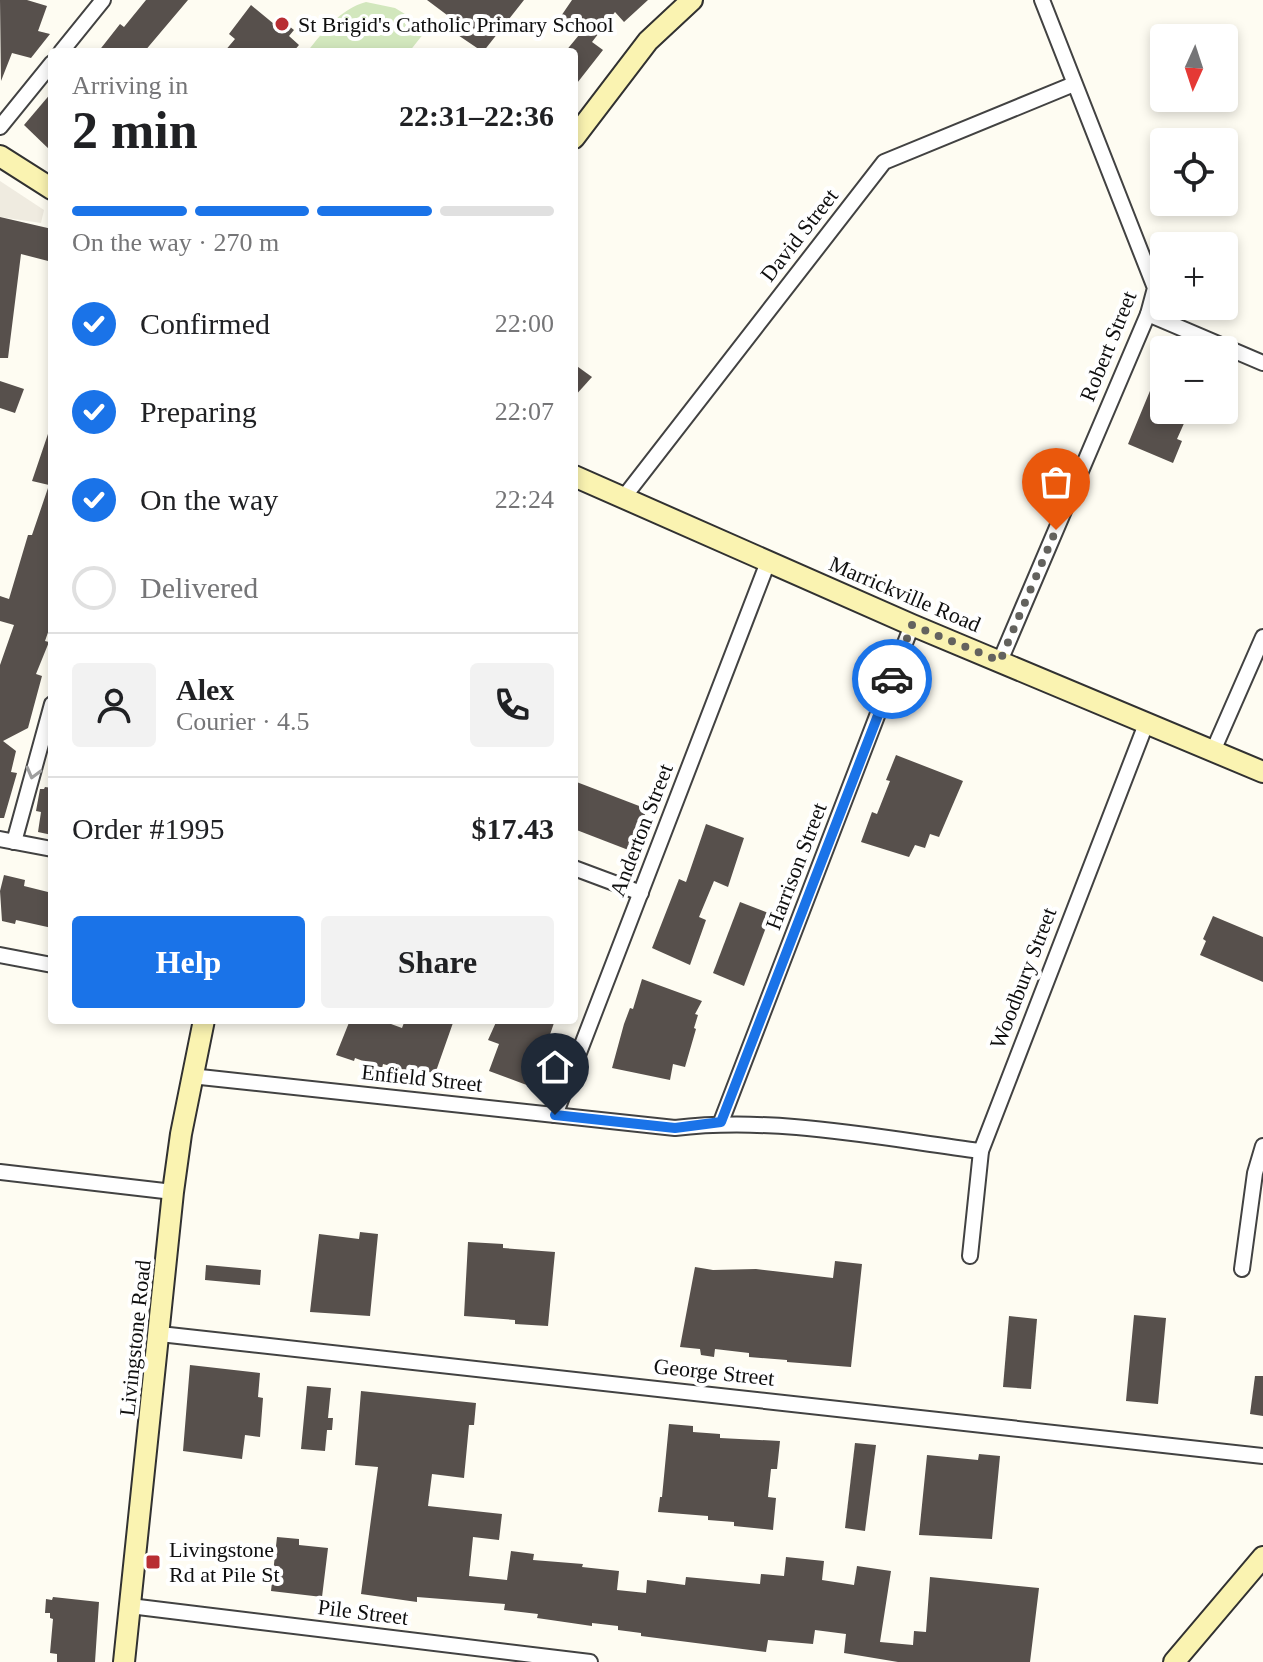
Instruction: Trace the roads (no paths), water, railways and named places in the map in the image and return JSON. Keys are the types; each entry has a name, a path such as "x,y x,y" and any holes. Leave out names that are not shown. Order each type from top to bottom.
{"street":[{"path":"64,48 103,0"},
{"path":"578,133 648,41 692,0"},
{"name":"Robert Street","path":"1000,661 1148,314 1155,288 1042,0"},
{"path":"0,127 48,68"},
{"name":"David Street","path":"624,497 884,162 1074,84"},
{"path":"0,156 48,186"},
{"path":"1148,314 1263,363"},
{"name":"Marrickville Road","path":"578,478 912,625 1263,772"},
{"name":"Anderton Street","path":"555,1115 768,562"},
{"name":"Harrison Street","path":"721,1122 912,625"},
{"path":"1213,751 1263,637"},
{"path":"48,716 7,840 48,848"},
{"name":"Woodbury Street","path":"970,1256 981,1151 1146,724"},
{"path":"578,869 641,893"},
{"path":"0,955 48,964"},
{"name":"Livingstone Road","path":"124,1662 173,1192 191,1076 203,1024"},
{"name":"Enfield Street","path":"191,1076 675,1128 721,1122 799,1128 981,1151"},
{"path":"1242,1269 1255,1173 1263,1146"},
{"path":"0,1172 173,1192"},
{"name":"George Street","path":"160,1334 1263,1456"},
{"path":"1174,1662 1263,1557"},
{"name":"Pile Street","path":"130,1606 590,1662"}],"place":[{"name":"St Brigid's Catholic Primary School","path":"282,24"},
{"name":"Livingstone Rd at Pile St","path":"153,1562"}]}
